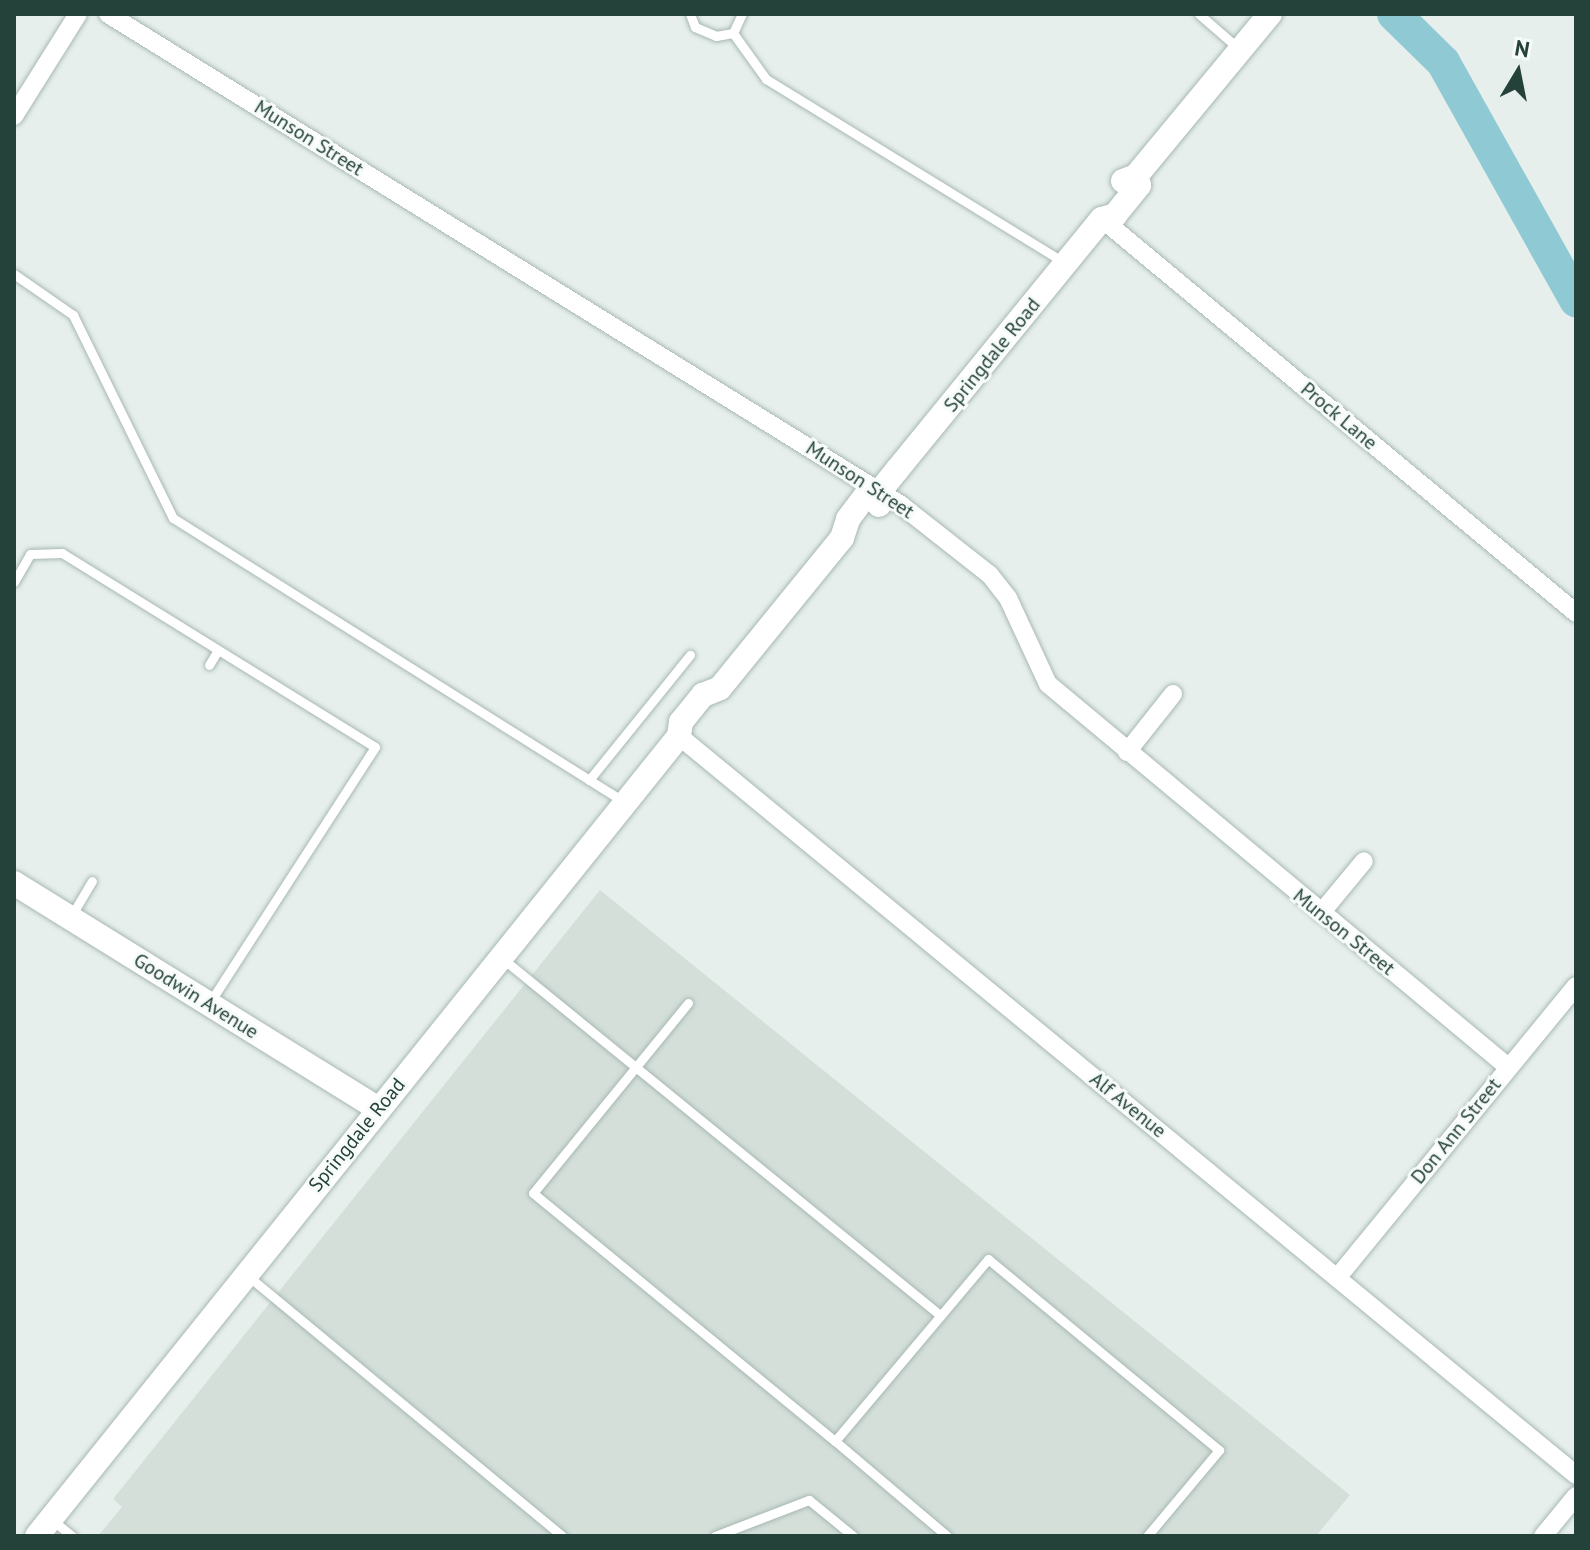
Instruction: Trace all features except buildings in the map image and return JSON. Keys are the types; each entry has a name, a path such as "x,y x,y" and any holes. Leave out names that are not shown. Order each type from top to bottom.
{"main road":[{"name":"Springdale Road","path":"44,1528 679,736 681,722 703,695 720,688 842,538 848,519 868,493 880,491 1067,264 1102,219 1103,207 1127,176 1136,176 1270,14"},
{"name":"Goodwin Avenue","path":"14,883 378,1109"}],"street":[{"path":"14,116 78,14"},
{"name":"Munson Street","path":"108,14 880,491 990,575 1008,598 1048,684 1508,1067"},
{"name":"Prock Lane","path":"1102,219 1576,613"},
{"path":"1127,752 1173,694"},
{"name":"Alf Avenue","path":"679,736 1576,1475"},
{"path":"1321,913 1364,861"},
{"name":"Don Ann Street","path":"1337,1278 1576,986"},
{"path":"1543,1536 1576,1496"}],"lane":[{"path":"690,14 704,34 733,33"},
{"path":"733,33 742,14"},
{"path":"1199,14 1240,50"},
{"path":"733,33 766,79 1067,264"},
{"path":"14,274 73,315 173,518 626,803"},
{"path":"14,582 30,554 62,553 375,747 209,1004"},
{"path":"209,665 218,650"},
{"path":"589,780 690,655"},
{"path":"70,918 92,881"},
{"path":"501,957 940,1315"},
{"path":"688,1003 533,1193 947,1536"},
{"path":"835,1441 988,1259 1219,1450 1147,1536"},
{"path":"245,1274 562,1536"},
{"path":"715,1536 809,1500 853,1536"},
{"path":"44,1528 72,1536"}],"shaded area":[{"path":"600,890 1350,1495 1316,1536 98,1536 122,1507 113,1499"}],"waterway":[{"path":"1394,14 1443,62 1576,300"}]}
